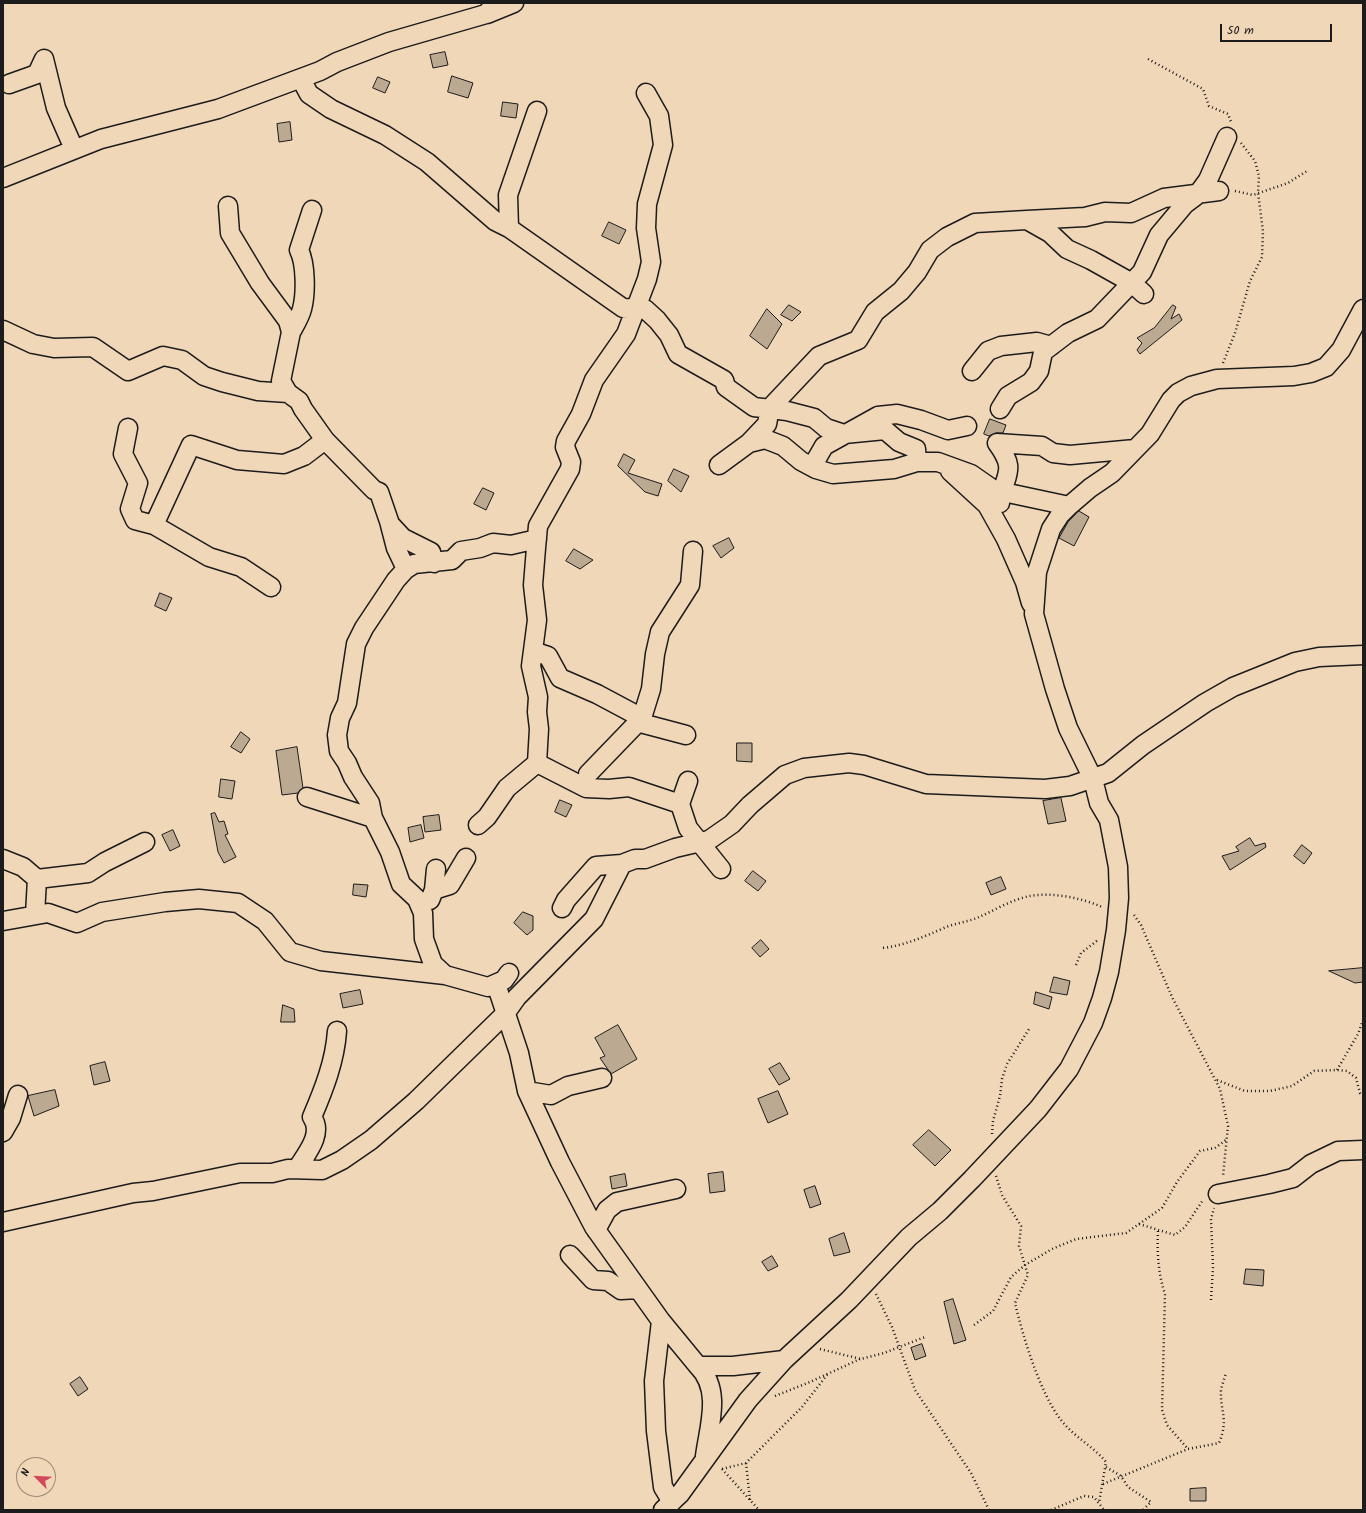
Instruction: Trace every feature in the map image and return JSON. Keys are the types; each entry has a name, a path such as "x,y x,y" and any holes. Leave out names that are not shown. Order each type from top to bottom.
{"street":[{"path":"4,174 124,132 218,109 301,79 337,62 389,42 514,3"},
{"path":"9,84 37,74 44,59 56,108 74,149"},
{"path":"301,79 309,94 331,109 385,135 421,158 495,222 509,228 624,308 645,309 657,320 669,335 678,354 724,380 726,387 754,407 770,408 814,418 826,428 844,434 886,430 899,442 916,449 917,462"},
{"path":"478,825 487,817 507,788 537,763 539,729 537,712 538,697 531,666 537,620 533,585 538,526 570,469 571,462 565,447 566,441 581,414 594,380 626,334 647,279 651,262 646,228 647,204 663,144 659,116 646,93"},
{"path":"509,228 508,195 537,111"},
{"path":"1000,408 1008,396 1031,382 1039,371 1043,352 1068,333 1097,319 1138,289 1142,272 1159,235 1185,204 1197,195 1208,180 1227,137"},
{"path":"719,464 749,443 767,424 770,408 819,356 858,340 875,312 901,291 917,272 930,250 947,237 975,223 1085,217 1105,212 1130,213 1164,198 1219,191"},
{"path":"228,206 230,234 260,283 288,321 291,332"},
{"path":"312,210 299,250 303,258 304,265 302,309 291,332 281,381 288,393 299,401 325,440 374,490 379,492 390,524 396,548 406,569"},
{"path":"1027,220 1050,233 1066,249 1091,260 1138,289"},
{"path":"1034,614 1037,572 1051,529 1060,515 1090,488 1112,473 1150,434 1171,400 1178,393 1190,386 1217,379 1294,376 1311,373 1326,367 1341,350 1363,309"},
{"path":"3,330 34,344 54,348 93,347 128,371 164,356 182,360 204,376 222,382 258,392 288,393"},
{"path":"972,371 988,351 1001,346 1037,342 1051,346"},
{"path":"812,467 824,446 878,416 897,414 921,420 948,430 967,426"},
{"path":"128,428 123,454 138,484 130,509 135,520 154,526 209,557 241,567 271,586"},
{"path":"749,443 765,439 783,446 801,461 812,467 833,474 894,469 917,462 938,462 971,474 994,490 1069,506"},
{"path":"154,526 190,445 237,460 284,464 304,456 325,440"},
{"path":"997,524 1002,492 1009,475 1007,458 997,443 1042,446 1054,453 1070,455 1135,449"},
{"path":"667,1506 680,1494 748,1400 790,1355 870,1278 909,1237 940,1211 990,1160 1054,1090 1084,1044 1102,998 1122,919 1118,867 1109,820 1099,804 1093,779 1068,728 1055,689 1025,582 987,505 959,478 938,462"},
{"path":"390,524 403,538 431,552 434,563"},
{"path":"445,975 433,964 424,939 423,914 418,898 402,884 390,852 373,818 370,803 353,777 347,763 339,751 337,735 340,718 347,703 356,644 364,628 396,580 406,569 414,564 452,560 461,551 480,548 493,543 511,545 537,539"},
{"path":"588,774 640,720 651,689 655,654 660,632 690,585 693,551"},
{"path":"533,651 548,656 560,678 597,694 640,720 686,735"},
{"path":"562,908 566,900 586,878 596,879 619,870 635,859 646,859 674,848 709,840 732,824 750,805 785,775 804,768 825,765 837,766 849,763 864,765 926,784 997,788 1024,786 1045,789 1070,786 1108,773 1143,745 1205,703 1234,687 1295,662 1319,657 1363,655"},
{"path":"537,763 586,788 609,789 629,787 680,804"},
{"path":"688,781 680,804 688,828 721,869"},
{"path":"307,797 373,818"},
{"path":"37,879 88,872 145,842"},
{"path":"434,890 450,885 466,858"},
{"path":"3,859 23,866 37,879"},
{"path":"423,914 434,890 436,869"},
{"path":"3,1222 133,1193 153,1191 240,1173 272,1173 288,1169 322,1170 342,1160 371,1140 416,1101 505,1014 516,997 594,919 619,870"},
{"path":"35,915 37,879"},
{"path":"3,921 48,913 77,922 102,912 158,903 199,899 238,903 265,921 290,952 321,961 445,975 488,987 502,978 505,1014 519,1053 527,1091 560,1162 596,1230 661,1321 698,1366 706,1373 713,1391 707,1455"},
{"path":"297,1170 315,1139 316,1123 312,1117 322,1094 336,1048 337,1031"},
{"path":"527,1091 551,1094 568,1086 602,1078"},
{"path":"3,1106 18,1095 11,1118 3,1132"},
{"path":"1217,1196 1293,1178 1311,1164 1338,1151 1363,1150"},
{"path":"596,1230 607,1210 617,1202 676,1189"},
{"path":"570,1255 593,1280 608,1281 621,1290 638,1290"},
{"path":"661,1321 654,1381 656,1431 663,1487 667,1506"},
{"path":"698,1366 740,1366 790,1355"}],"path":[{"path":"1148,60 1203,89 1209,106 1228,114 1234,128 1227,137 1242,144 1255,161 1259,176 1258,193 1263,231 1262,257 1250,282 1235,334 1217,379"},
{"path":"1219,191 1233,190 1253,195 1288,183 1307,171"},
{"path":"883,948 908,943 946,927 970,921 1030,896 1056,896 1093,903 1122,919 1141,925 1172,997 1216,1080 1226,1112 1228,1126 1226,1140 1226,1162 1211,1219 1214,1267 1211,1300"},
{"path":"1076,966 1081,952 1122,919"},
{"path":"1337,1070 1358,1034 1363,1020"},
{"path":"1029,1029 1007,1064 1002,1079 1000,1096 993,1121 990,1160 1002,1195 1021,1226 1019,1246 1028,1275 1015,1303 1024,1334 1037,1373 1048,1398 1061,1420 1080,1439 1100,1454 1106,1462 1099,1503"},
{"path":"1216,1080 1245,1091 1270,1091 1292,1086 1314,1072 1337,1070 1347,1071 1356,1078 1360,1094 1363,1096"},
{"path":"974,1325 993,1311 1011,1277 1025,1265 1052,1249 1076,1239 1126,1232 1139,1224 1162,1208 1177,1182 1200,1151 1215,1148 1226,1140"},
{"path":"1139,1224 1158,1231 1176,1235 1185,1227 1204,1200 1217,1196"},
{"path":"1158,1231 1157,1259 1160,1280 1165,1294 1162,1410 1167,1425 1188,1449"},
{"path":"870,1278 900,1347 915,1390 970,1473 989,1510"},
{"path":"748,1400 778,1395 861,1359 900,1347 925,1337"},
{"path":"790,1355 823,1349 861,1359"},
{"path":"1102,1484 1188,1449 1219,1443 1224,1431 1225,1417 1221,1390 1226,1372"},
{"path":"722,1469 746,1463 802,1407 827,1375"},
{"path":"707,1455 722,1469 759,1510"},
{"path":"746,1463 750,1500"},
{"path":"1106,1468 1121,1476 1128,1487 1151,1502 1144,1510"},
{"path":"1051,1510 1084,1496 1094,1497 1104,1510"}],"building":[{"path":"445,52 448,65 433,68 430,55"},
{"path":"452,76 473,83 468,98 448,92"},
{"path":"378,77 390,82 385,93 373,88"},
{"path":"503,102 518,104 516,118 501,116"},
{"path":"290,122 292,140 279,142 277,124"},
{"path":"609,222 626,230 619,244 602,236"},
{"path":"789,305 801,312 792,321 781,315"},
{"path":"1173,305 1176,307 1171,319 1179,314 1182,320 1140,354 1137,350 1142,343 1137,338 1154,328"},
{"path":"767,309 782,324 767,349 750,336"},
{"path":"990,419 1006,425 1003,433 996,433 989,436 984,434"},
{"path":"624,454 635,460 628,473 662,484 658,496 645,492 618,466"},
{"path":"674,469 689,476 681,492 668,481"},
{"path":"483,488 494,493 486,510 474,504"},
{"path":"1079,511 1089,517 1074,546 1059,538 1068,522"},
{"path":"729,538 734,548 721,558 713,546"},
{"path":"574,549 593,560 580,569 566,561"},
{"path":"160,593 172,598 166,611 155,606"},
{"path":"241,732 250,739 241,753 231,747"},
{"path":"737,743 752,743 752,762 737,761"},
{"path":"297,747 303,788 298,793 282,795 276,751"},
{"path":"221,779 235,781 232,799 219,797"},
{"path":"1061,798 1066,821 1048,824 1043,801"},
{"path":"560,800 572,805 566,817 555,812"},
{"path":"215,813 219,822 224,821 228,834 225,835 236,857 224,863 218,852 211,814"},
{"path":"439,815 441,830 425,832 423,817"},
{"path":"421,825 424,838 410,842 408,828"},
{"path":"173,830 180,846 170,851 162,835"},
{"path":"1250,838 1255,846 1265,843 1266,847 1230,870 1222,856 1239,851 1236,847"},
{"path":"1302,845 1312,853 1304,864 1294,856"},
{"path":"753,871 766,881 758,891 745,881"},
{"path":"1001,877 1006,889 991,895 986,883"},
{"path":"354,884 368,885 366,897 353,895"},
{"path":"523,912 533,916 533,930 527,935 514,923"},
{"path":"761,940 769,949 760,957 752,948"},
{"path":"1363,968 1363,982 1355,983 1329,971"},
{"path":"1054,977 1070,981 1067,995 1050,992"},
{"path":"360,990 363,1004 343,1008 340,994"},
{"path":"1036,992 1052,997 1049,1009 1034,1004"},
{"path":"283,1005 294,1009 295,1022 281,1022"},
{"path":"618,1025 637,1059 611,1074 600,1058 605,1056 595,1038"},
{"path":"105,1062 110,1081 94,1085 90,1066"},
{"path":"780,1063 790,1079 779,1085 769,1069"},
{"path":"55,1090 59,1106 34,1116 28,1096"},
{"path":"778,1091 788,1114 768,1123 758,1099"},
{"path":"929,1130 951,1150 935,1166 913,1145"},
{"path":"723,1172 725,1191 710,1193 708,1174"},
{"path":"625,1174 627,1186 612,1189 610,1177"},
{"path":"815,1186 821,1204 810,1208 804,1190"},
{"path":"844,1233 850,1252 834,1256 829,1239"},
{"path":"772,1256 778,1266 768,1271 762,1262"},
{"path":"1246,1269 1264,1270 1263,1286 1244,1284"},
{"path":"953,1299 966,1340 954,1344 944,1302"},
{"path":"922,1344 926,1356 915,1360 911,1348"},
{"path":"80,1377 88,1389 78,1396 70,1384"},
{"path":"1206,1488 1206,1501 1190,1501 1190,1489"}]}
